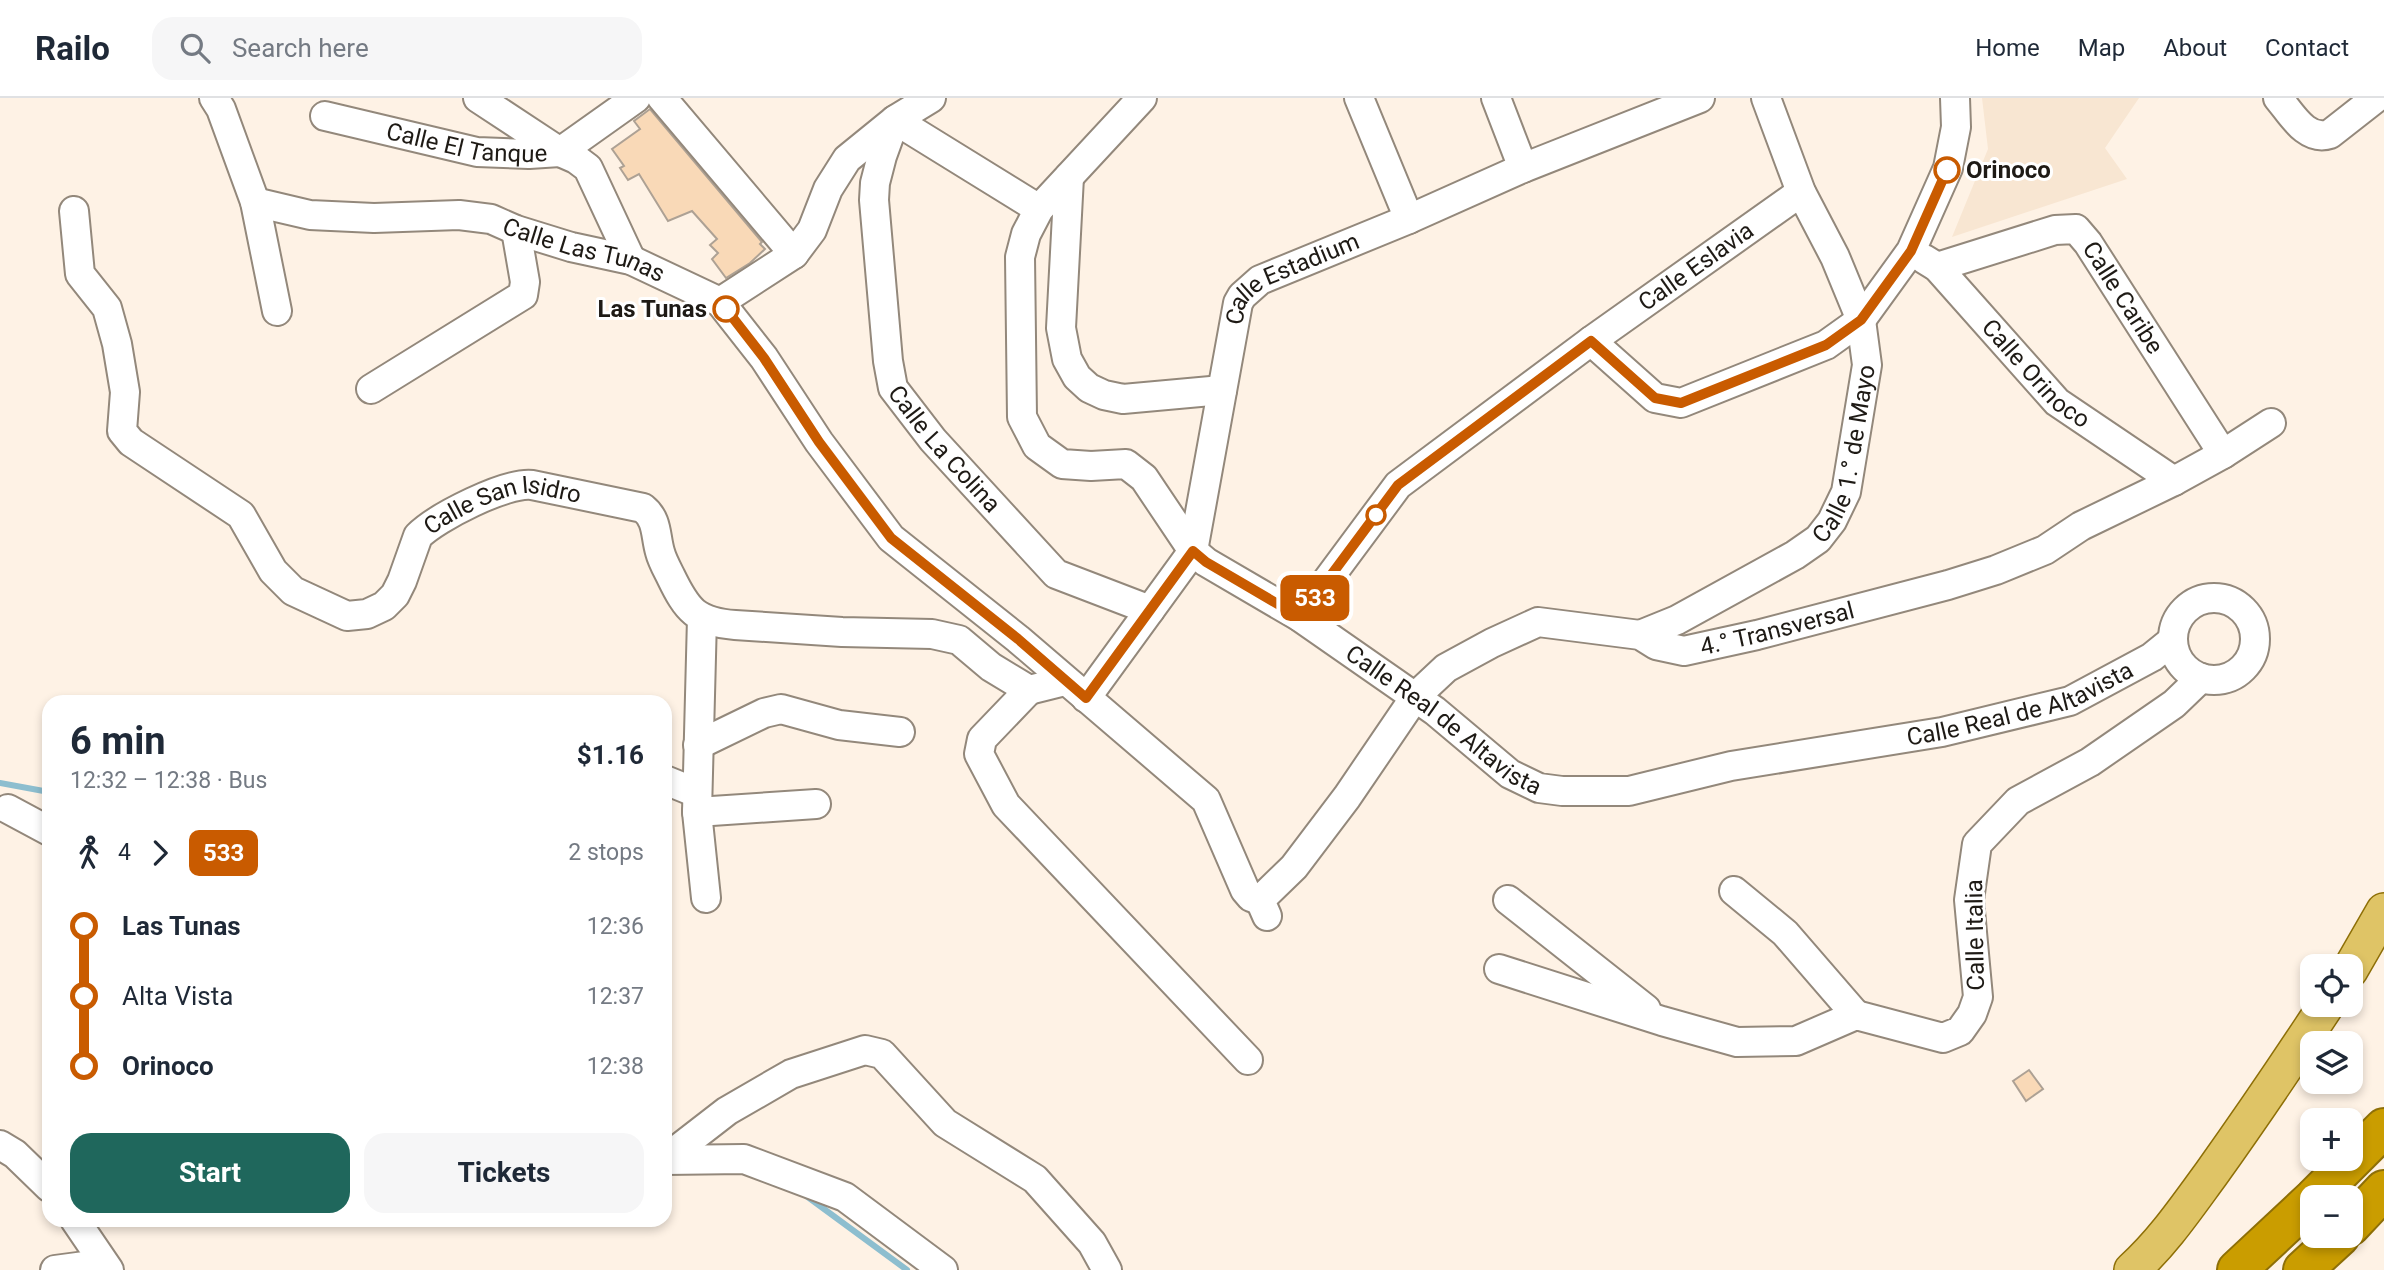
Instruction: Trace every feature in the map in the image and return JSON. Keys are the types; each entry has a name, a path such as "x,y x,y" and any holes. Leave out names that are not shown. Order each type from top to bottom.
{"highway":[{"path":"2327,1185 2384,1128"},
{"path":"2237,1270 2300,1211"},
{"path":"2303,1270 2364,1214"}],"main road":[{"path":"2359,954 2384,911"},
{"path":"2132,1270 2174,1225 2319,1017"}],"street":[{"path":"214,98 221,108 255,202 277,311"},
{"path":"478,98 588,168 631,260"},
{"name":"Calle El Tanque","path":"325,116 477,152 529,154 560,152 636,98"},
{"path":"662,98 794,254"},
{"path":"720,302 794,254 812,230 828,189 847,159 895,120 931,98"},
{"name":"Calle Real de Altavista","path":"1142,98 1039,209 1026,234 1020,257 1022,417 1037,446 1062,464 1126,464 1144,478 1193,551 1206,562 1300,617 1415,696 1510,774 1539,788 1562,791 1629,791 1731,766 1942,732 2070,701 2152,657 2173,640"},
{"path":"1359,98 1409,219"},
{"path":"1496,98 1523,168"},
{"name":"Calle Estadium","path":"1075,689 1150,610 1193,551 1238,303 1248,289 1260,280 1409,219 1523,168 1700,98"},
{"name":"Calle 1.° de Mayo","path":"1640,635 1677,620 1795,555 1818,539 1832,521 1846,492 1867,365 1861,320 1835,257 1801,192 1766,98"},
{"path":"1591,341 1655,398 1681,403 1826,345 1861,320 1911,251 1948,168 1956,127 1955,98"},
{"path":"2278,98 2307,132 2322,137 2330,134 2376,98"},
{"path":"895,120 1039,209"},
{"name":"Calle La Colina","path":"895,120 882,156 874,200 888,361 893,388 933,440 1056,574 1150,610"},
{"path":"1069,177 1061,328 1067,359 1077,377 1089,388 1123,399 1222,390"},
{"name":"Calle Eslavia","path":"1300,617 1398,485 1591,341 1801,192"},
{"name":"Calle Las Tunas","path":"255,202 310,215 374,218 475,216 491,219 516,230 571,247 631,260 720,302 764,358 819,442 891,538 1018,639 1206,800 1245,890 1264,908"},
{"name":"Calle San Isidro","path":"74,211 80,274 107,308 117,344 125,392 122,431 131,442 241,515 273,572 293,591 347,616 367,614 384,606 395,595 418,536 423,531 495,493 523,484 643,508 655,523 660,553 685,605 702,618"},
{"name":"Calle Caribe","path":"1937,267 2056,230 2076,229 2088,243 2223,454"},
{"path":"372,389 523,295 525,282 516,230"},
{"name":"Calle Orinoco","path":"1911,251 1937,267 2057,402 2174,481"},
{"name":"4.° Transversal","path":"1264,908 1347,797 1415,696 1446,668 1492,643 1538,622 1640,635 1656,645 1684,651 1948,585 1996,570 2045,550 2081,526 2223,454 2271,423"},
{"path":"2207,598 2222,598 2235,603 2245,612 2255,637 2254,650 2239,672 2214,680 2201,678 2190,672 2175,652 2173,640 2182,612 2193,603 2207,598"},
{"path":"706,898 697,803 702,618 735,625 842,632 932,634 959,640 991,667 1029,690 1075,689"},
{"name":"Calle Italia","path":"1856,1015 1943,1038 1960,1031 1972,1014 1978,998 1969,900 1977,844 2018,801 2100,754 2174,704 2201,678"},
{"path":"1029,690 982,739 979,754 1006,805 1248,1060"},
{"path":"698,745 764,713 781,709 839,725 900,732"},
{"path":"672,785 697,803 816,804"},
{"path":"8,809 42,827"},
{"path":"1499,969 1737,1042 1796,1041 1856,1015 1785,933 1734,891"},
{"path":"1508,900 1662,1021"},
{"path":"672,1154 727,1111 791,1074 865,1050 883,1054 944,1123 1035,1179 1092,1242 1108,1270"},
{"path":"0,1144 15,1154 42,1180"},
{"path":"672,1159 744,1158 845,1197 943,1270"},
{"path":"80,1227 109,1270"},
{"path":"55,1270 85,1266 93,1270"}],"shaded area":[{"path":"1982,98 2139,98 2105,148 2127,179 1952,237 1988,149"}],"building":[{"path":"650,109 762,242 760,244 765,249 750,263 726,278 712,259 718,253 710,245 717,239 692,211 668,221 639,174 628,180 620,168 624,166 612,149 640,129 634,121"},
{"path":"2029,1070 2043,1089 2026,1101 2013,1081"}],"waterway":[{"path":"0,783 42,791"},
{"path":"805,1195 907,1270"}],"bus line":[{"name":"533","path":"726,309 764,358 819,442 891,538 1018,639 1086,698 1193,551 1206,562 1300,617 1398,485 1591,341 1655,398 1681,403 1826,345 1861,320 1911,251 1947,170"}],"place":[{"name":"Orinoco","path":"1947,170"},
{"name":"Las Tunas","path":"726,309"}]}
